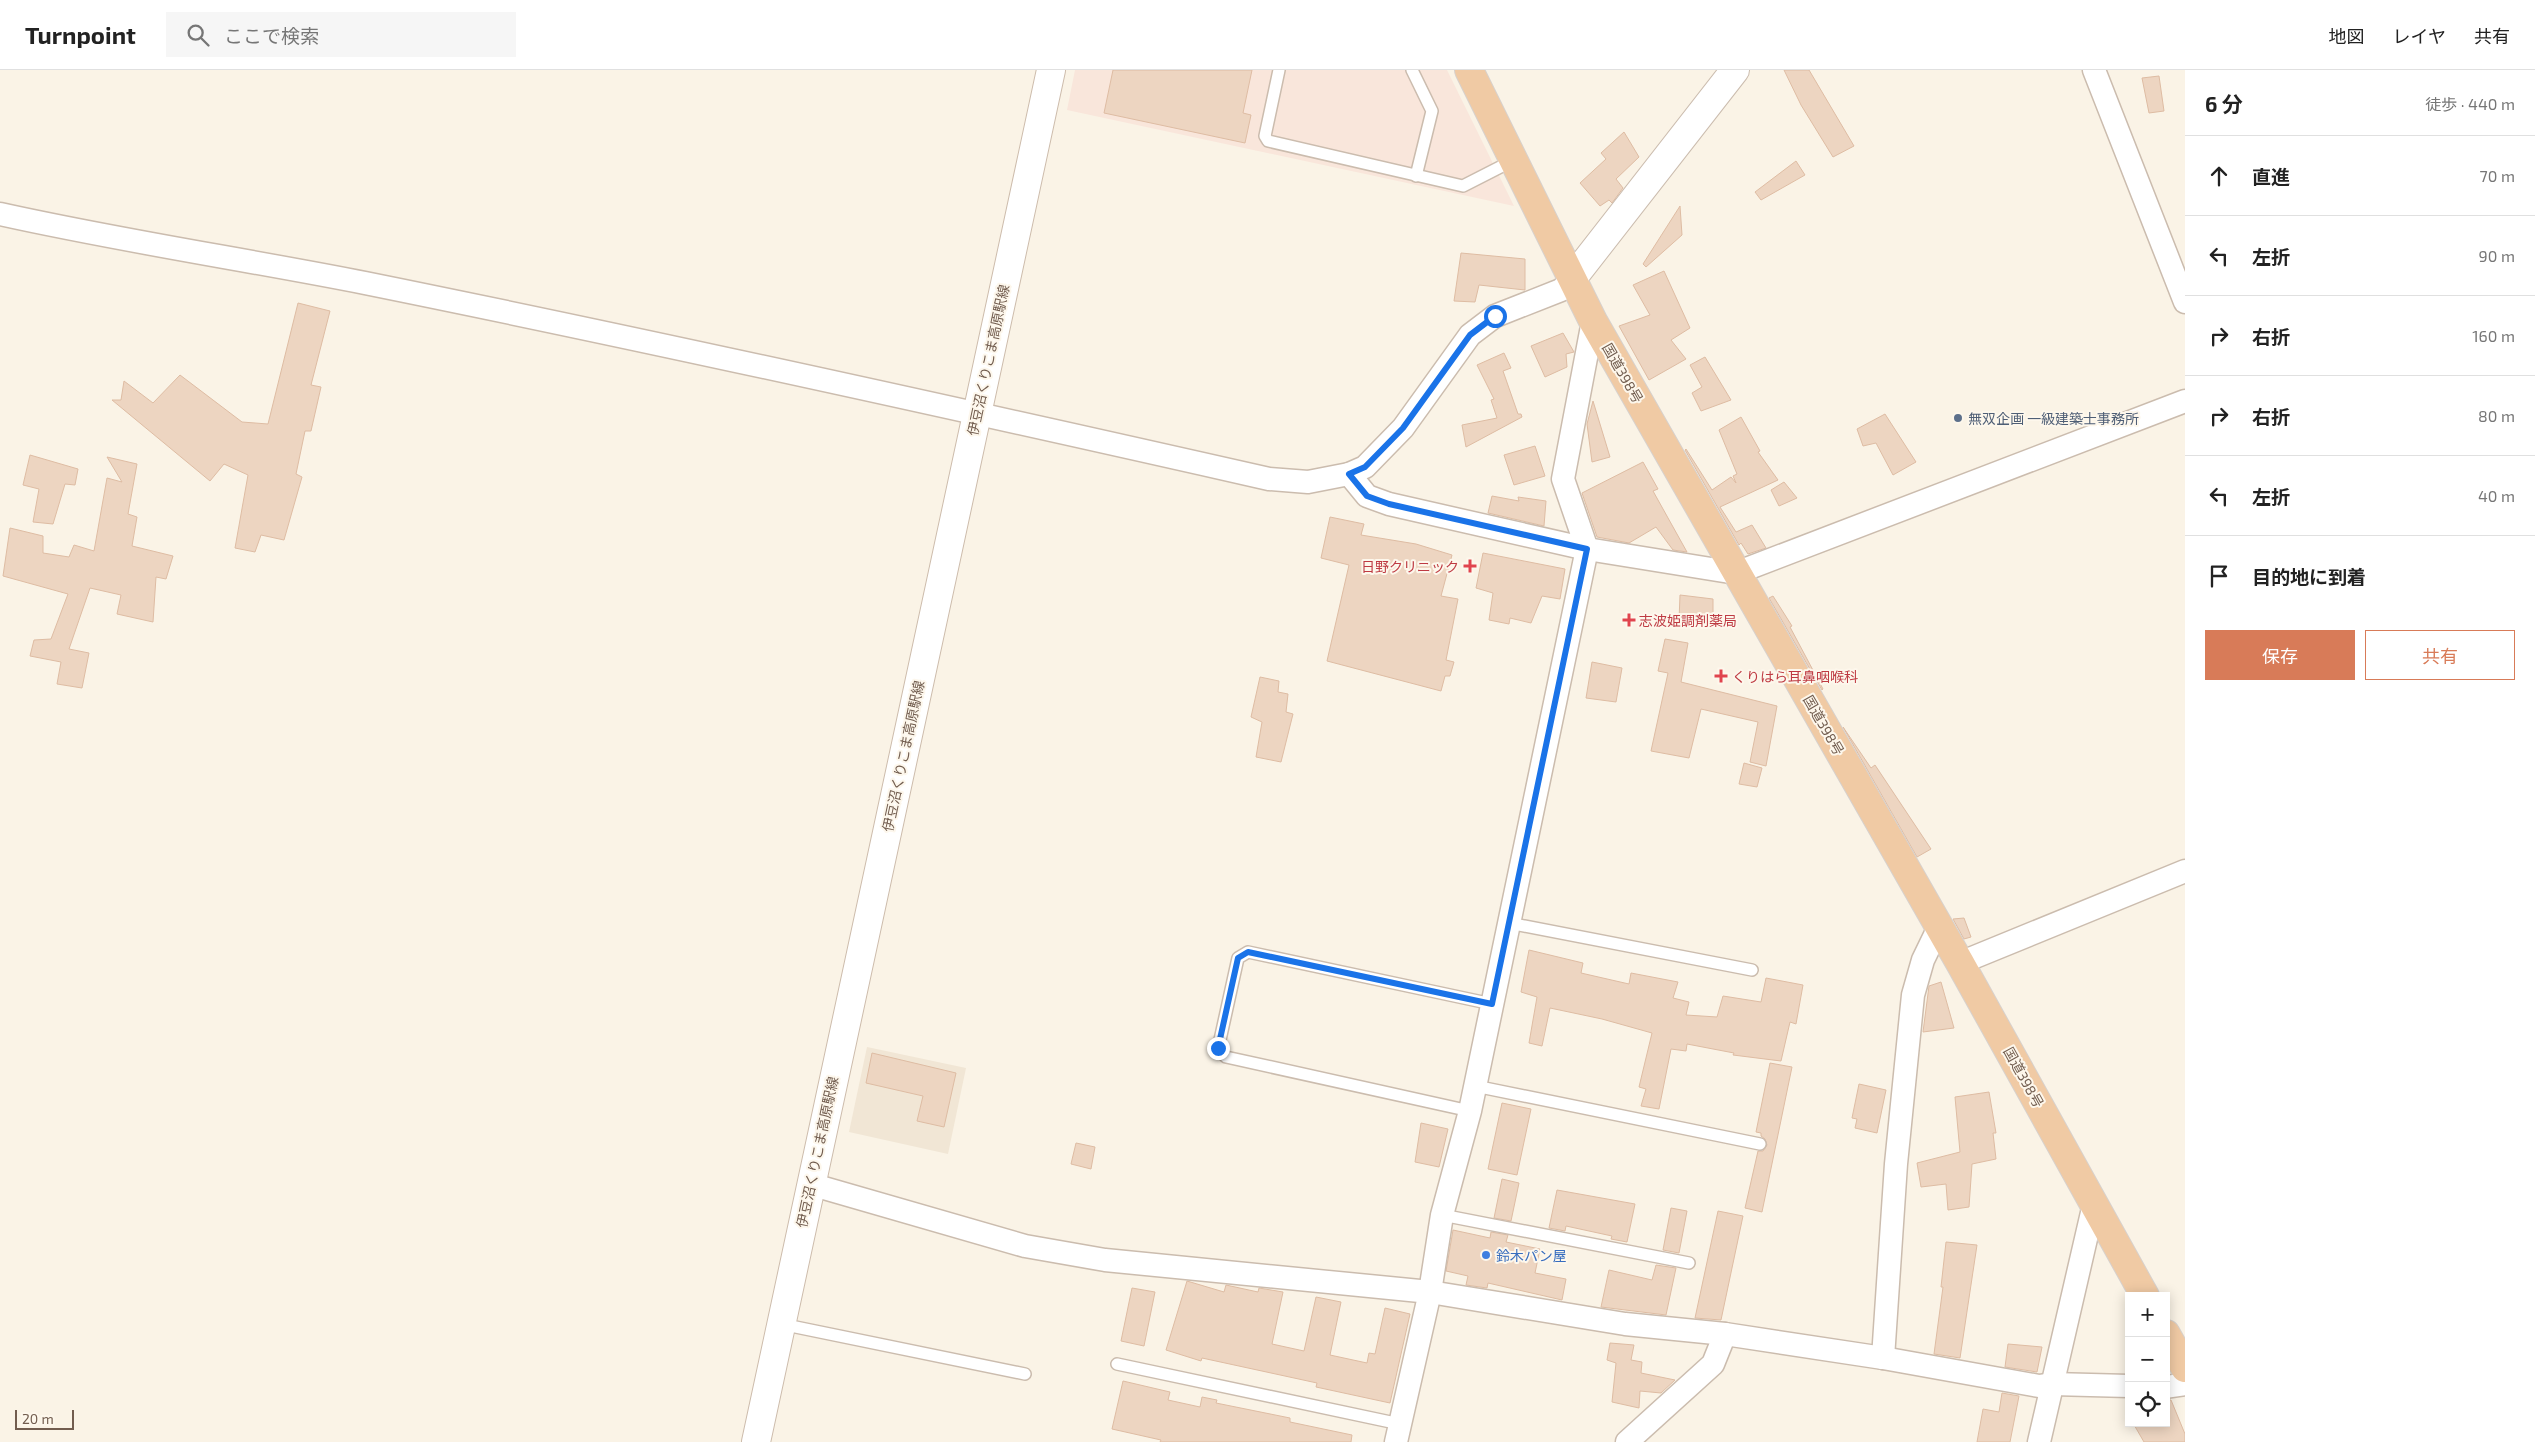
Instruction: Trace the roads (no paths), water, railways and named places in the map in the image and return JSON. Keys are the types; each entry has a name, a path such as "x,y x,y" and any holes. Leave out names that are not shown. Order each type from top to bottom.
{"highway":[{"name":"国道398号","path":"1469,70 1594,320 1960,963 2143,1292"},
{"path":"2168,1337 2185,1368"}],"main road":[{"name":"伊豆沼くりこま高原駅線","path":"756,1442 1051,70"},
{"path":"1572,279 1735,70"}],"street":[{"path":"2094,70 2185,302"},
{"path":"0,214 64,228 364,283 976,413 1269,479 1308,482 1349,474 1365,467 1403,428 1470,335 1495,316 1561,290 1572,279"},
{"path":"1398,1433 1430,1292 1442,1215 1470,1111 1587,549 1563,479 1594,320"},
{"path":"1349,474 1367,496 1389,504 1587,549 1736,572 2185,401"},
{"path":"1960,963 2185,871"},
{"path":"1883,1358 1896,1164 1913,995 1923,960 1939,927"},
{"path":"810,1184 1025,1246 1096,1258 1430,1292 1625,1324 1725,1334 1883,1358 2039,1386 2052,1384 2125,1386"},
{"path":"2039,1442 2094,1204"},
{"path":"1627,1442 1713,1364 1725,1334"},
{"path":"2170,1386 2185,1384"}],"lane":[{"path":"1279,70 1264,136 1268,141 1463,186 1514,160"},
{"path":"1412,70 1432,111 1416,176"},
{"path":"1509,923 1752,970"},
{"path":"1470,1111 1226,1057 1218,1048 1238,958 1248,952 1492,1004"},
{"path":"1475,1086 1760,1144"},
{"path":"1442,1215 1689,1263"},
{"path":"781,1324 1025,1374"},
{"path":"1116,1364 1398,1433"}],"place":[{"name":"無双企画 一級建築士事務所","path":"1958,418"},
{"name":"日野クリニック","path":"1470,566"},
{"name":"志波姫調剤薬局","path":"1629,620"},
{"name":"くりはら耳鼻咽喉科","path":"1721,676"},
{"name":"鈴木パン屋","path":"1486,1255"}]}
